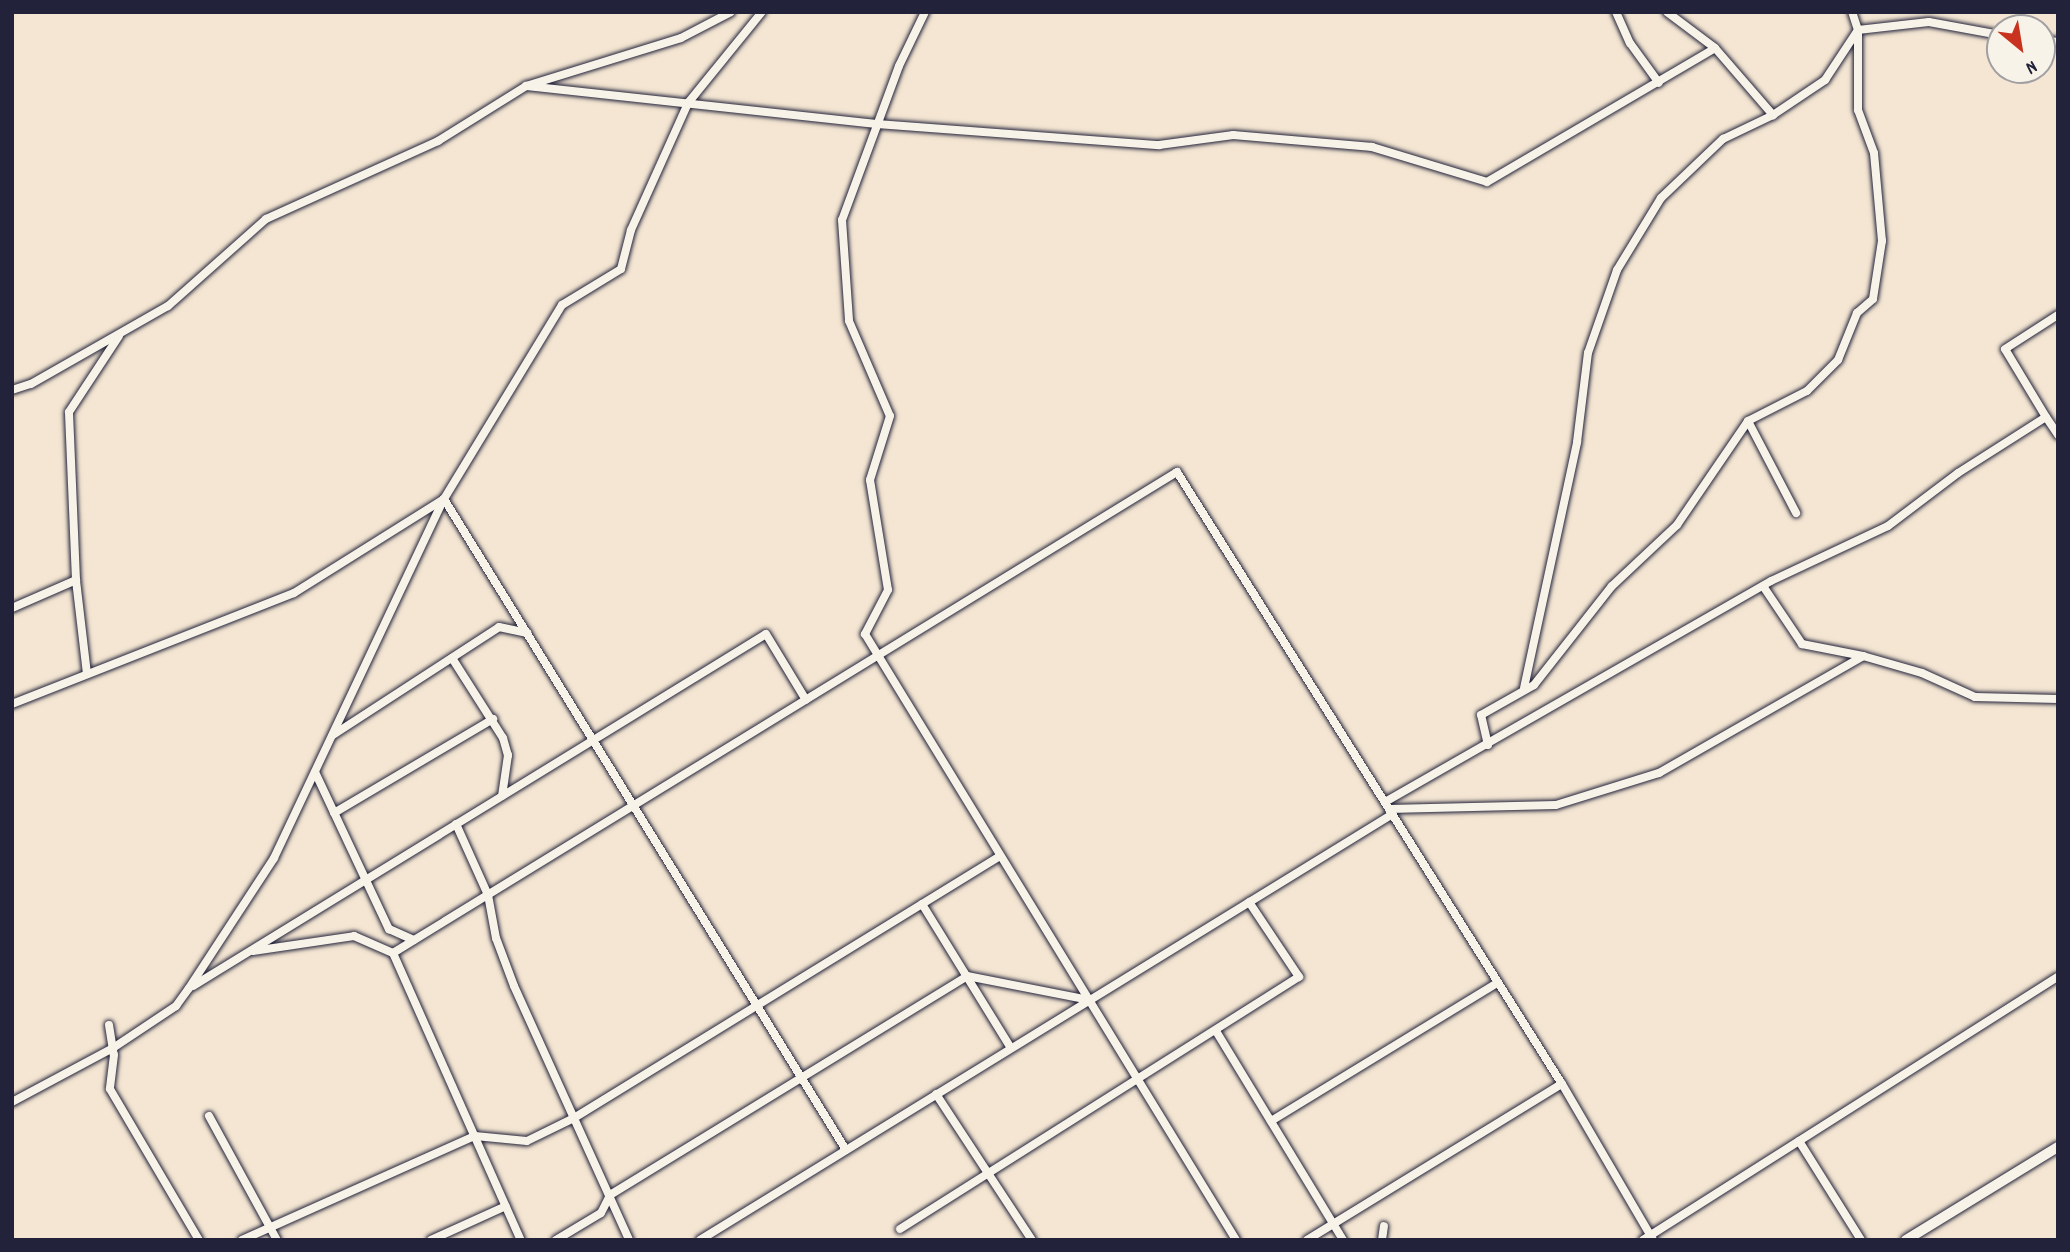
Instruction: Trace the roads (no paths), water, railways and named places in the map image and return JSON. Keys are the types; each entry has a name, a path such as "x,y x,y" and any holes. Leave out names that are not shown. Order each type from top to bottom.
{"main road":[{"path":"1906,1240 2058,1147"}],"street":[{"path":"12,390 31,384 168,306 266,219 438,141 526,86 681,38 731,12"},
{"path":"12,1102 113,1048 176,1006 189,988 274,858 444,499 562,305 621,269 631,230 688,103 762,12"},
{"path":"925,12 877,124 842,220 849,321 890,416 870,480 888,590 865,634 1236,1240"},
{"path":"1616,12 1630,43 1659,83"},
{"path":"1667,12 1714,48 1773,115"},
{"path":"1489,745 1481,715 1524,688 1534,685 1612,586 1677,524 1748,421 1815,383 1838,360 1857,313 1873,299 1882,241 1874,153 1857,110 1858,30 1852,12"},
{"path":"1858,30 1929,22 1986,32"},
{"path":"1524,688 1577,442 1588,353 1617,270 1661,198 1723,139 1773,115 1825,80 1858,30"},
{"path":"526,86 877,124 1159,145 1233,135 1372,147 1487,182 1659,83 1714,48"},
{"path":"2058,315 2005,349 2058,435"},
{"path":"88,674 76,580 69,412 120,334"},
{"path":"700,1240 1249,902 1489,745 1763,586 1830,550 1888,526 1958,473 2046,417"},
{"path":"1748,421 1796,513"},
{"path":"393,953 1177,472 1562,1084 1649,1238 2058,977"},
{"path":"444,499 846,1150"},
{"path":"12,704 294,593 444,499"},
{"path":"12,608 76,580"},
{"path":"1763,586 1802,644 1863,656 1922,673 1975,697 2058,699"},
{"path":"333,735 499,627 527,633"},
{"path":"189,988 766,634 806,700"},
{"path":"1389,809 1556,804 1659,773 1863,656"},
{"path":"452,658 493,719 508,755 502,796"},
{"path":"334,813 493,719"},
{"path":"315,772 389,929 414,940"},
{"path":"456,824 488,895 500,950 629,1240"},
{"path":"242,1240 475,1136 527,1141 574,1118 1000,856"},
{"path":"900,1229 1299,977 1249,902"},
{"path":"922,904 1011,1048"},
{"path":"249,951 354,936 393,953 521,1240"},
{"path":"556,1240 601,1213 610,1195 967,976 1089,1000"},
{"path":"1271,1121 1497,983"},
{"path":"109,1025 113,1048 110,1089 199,1240"},
{"path":"1216,1031 1343,1240"},
{"path":"1307,1240 1562,1084"},
{"path":"936,1094 1032,1240"},
{"path":"209,1116 277,1240"},
{"path":"1799,1142 1861,1240"},
{"path":"431,1240 506,1206"},
{"path":"1382,1240 1384,1226"}]}
